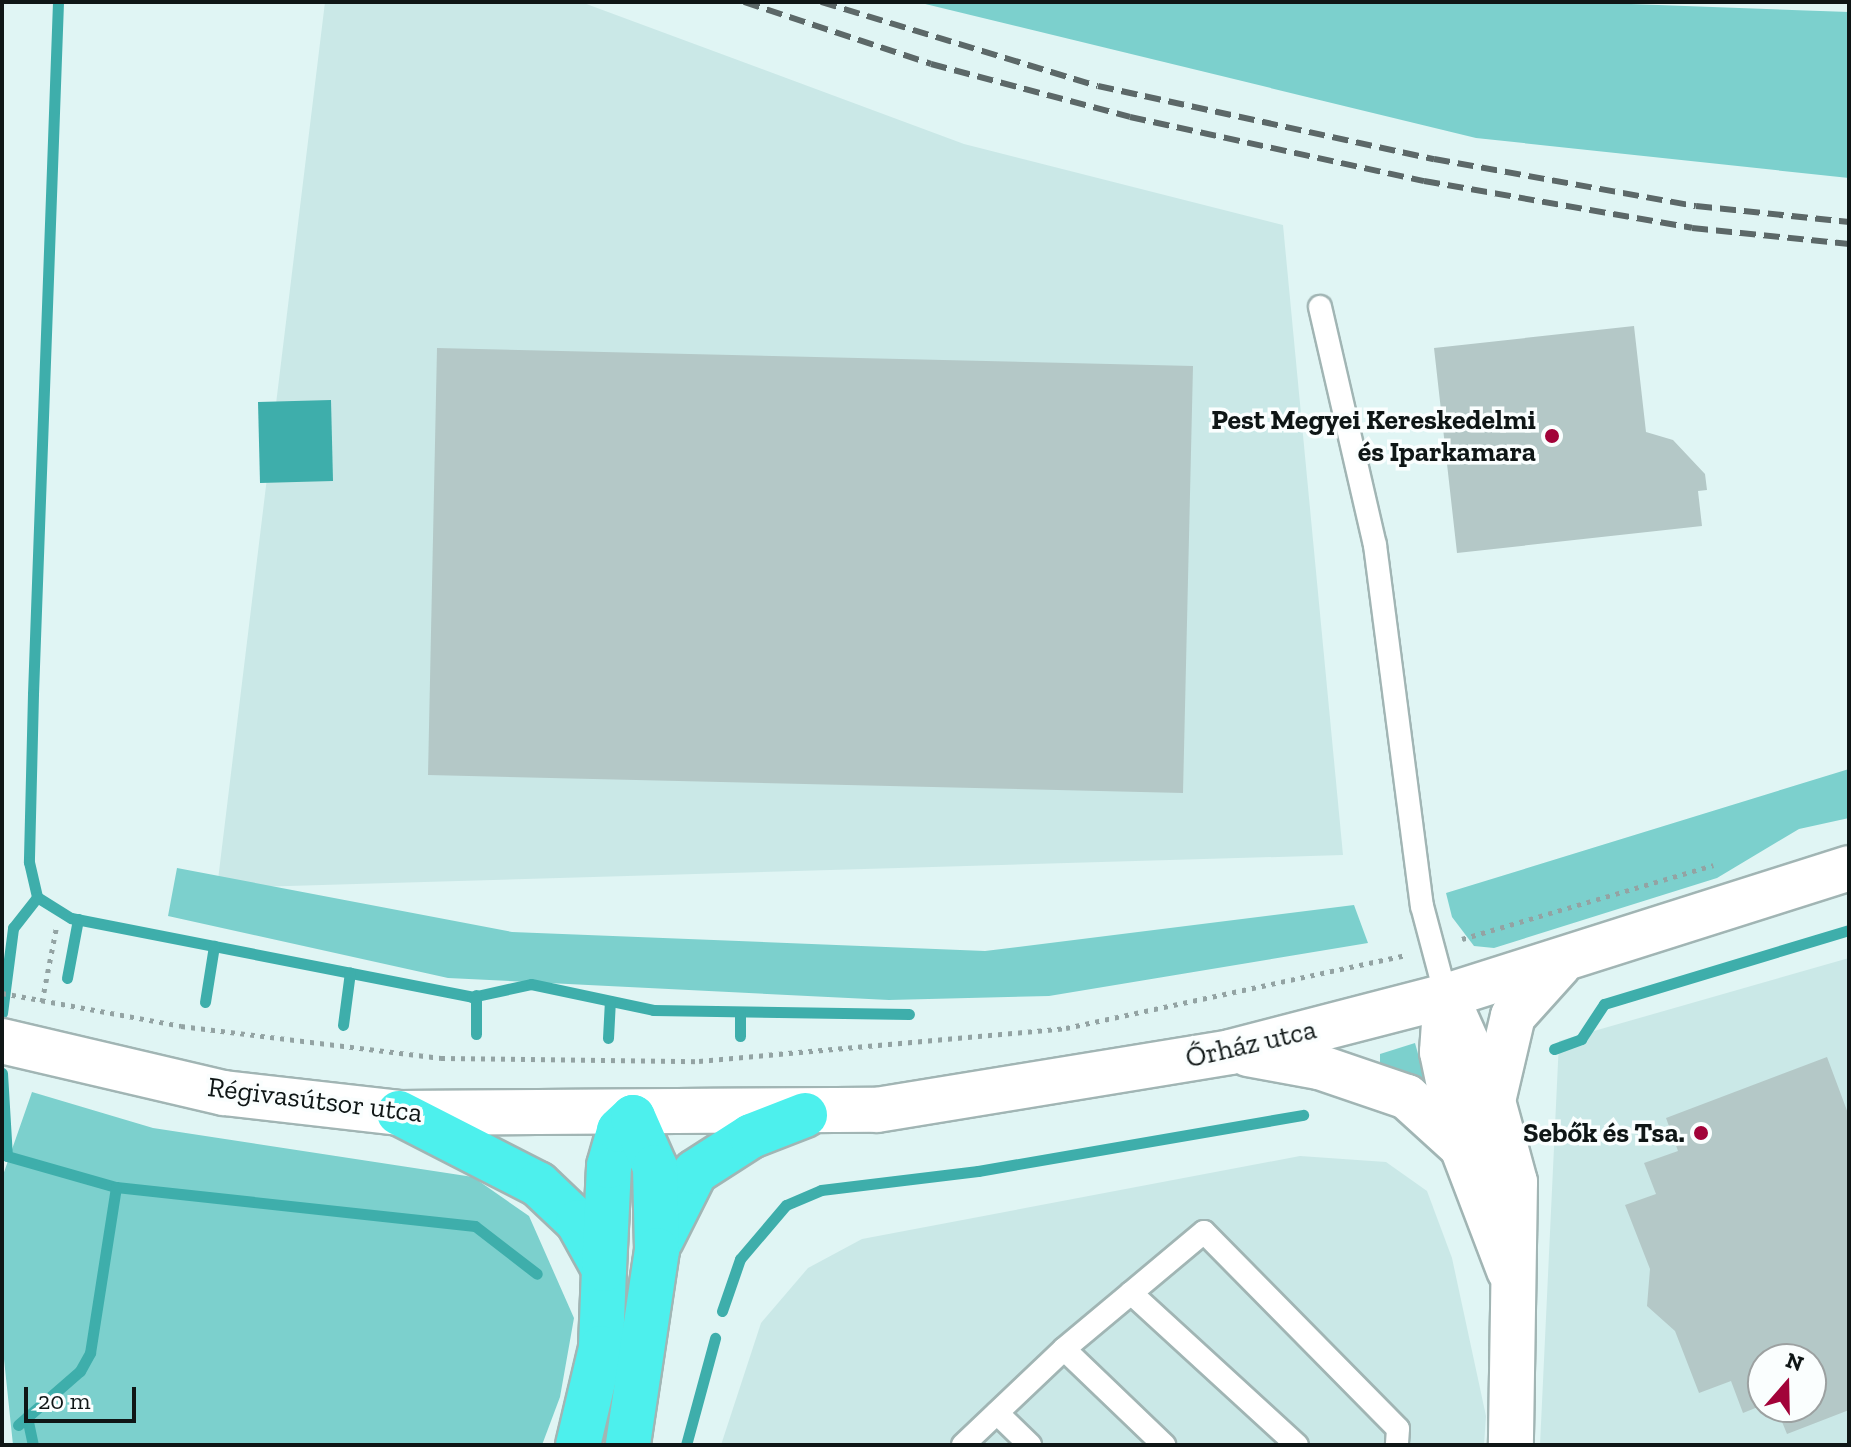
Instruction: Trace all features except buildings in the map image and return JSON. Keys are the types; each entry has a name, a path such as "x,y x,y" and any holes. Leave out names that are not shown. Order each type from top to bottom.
{"highway":[{"path":"399,1113 538,1184 578,1222 604,1269"},
{"path":"657,1250 695,1172 751,1136 805,1115"},
{"path":"578,1445 601,1348 609,1166 619,1130 633,1117 655,1167 657,1250 628,1445"}],"street":[{"name":"Őrház utca","path":"633,1117 805,1115 968,1098 1230,1052 1446,996 1565,961 1849,868"},
{"path":"1493,1101 1513,1016 1565,961"},
{"path":"1446,996 1493,1101 1518,1207 1512,1279 1518,1356 1511,1445"},
{"path":"1446,996 1442,1052 1462,1147 1512,1279"},
{"name":"Régivasútsor utca","path":"16,1045 224,1093 399,1113 633,1117"},
{"path":"1230,1052 1382,1086 1426,1109 1462,1147"}],"lane":[{"path":"1320,307 1375,545 1432,948 1446,996"},
{"path":"963,1445 1064,1349 1204,1232 1398,1429 1397,1445"},
{"path":"1131,1293 1297,1445"},
{"path":"1064,1349 1164,1445"},
{"path":"997,1413 1030,1445"}],"path":[{"path":"2,993 39,1002 441,1058 758,1059 973,1041 1128,1018 1432,948 1722,862"},
{"path":"39,1002 57,924"}],"shaded area":[{"path":"325,2 581,2 964,144 1283,225 1343,855 217,888"},
{"path":"917,2 1577,2 1849,12 1849,178 1476,138"},
{"path":"331,400 333,481 260,483 258,402"},
{"path":"1849,769 1849,818 1799,829 1717,878 1494,948 1474,946 1452,917 1446,893"},
{"path":"177,868 512,932 985,951 1354,905 1368,943 1049,996 889,1000 448,978 168,916"},
{"name":"Sebők és Tsa.","path":"1849,958 1849,1445 1540,1445 1559,1041"},
{"path":"1415,1043 1425,1079 1380,1066 1380,1054"},
{"path":"32,1092 153,1128 473,1177 529,1216 574,1318 560,1397 542,1445 13,1445 2,1340 2,1178"},
{"path":"1300,1156 1386,1162 1427,1191 1452,1258 1486,1416 1484,1445 721,1445 761,1323 808,1268 862,1239"}],"waterway":[{"path":"58,2 29,862 37,897 71,918 472,997 531,984 653,1010 909,1014"},
{"path":"2,1013 13,928 37,897"},
{"path":"67,978 78,919"},
{"path":"1554,1049 1581,1039 1604,1004 1849,930"},
{"path":"205,1002 214,946"},
{"path":"343,1025 350,972"},
{"path":"476,995 476,1034"},
{"path":"608,1038 610,1001"},
{"path":"740,1013 740,1036"},
{"path":"2,1073 7,1156 116,1187 475,1226 537,1274"},
{"path":"722,1311 740,1259 786,1205 821,1190 978,1171 1303,1115"},
{"path":"18,1425 80,1371 90,1353 116,1187"},
{"path":"686,1445 715,1338"},
{"path":"27,1417 33,1445"}],"railway":[{"path":"744,2 931,64 1130,117 1424,181 1692,228 1849,244"},
{"path":"821,2 1098,86 1434,159 1696,206 1849,222"}],"place":[{"name":"Pest Megyei Kereskedelmi és Iparkamara","path":"1552,436"},
{"name":"Sebők és Tsa.","path":"1701,1133"}]}
